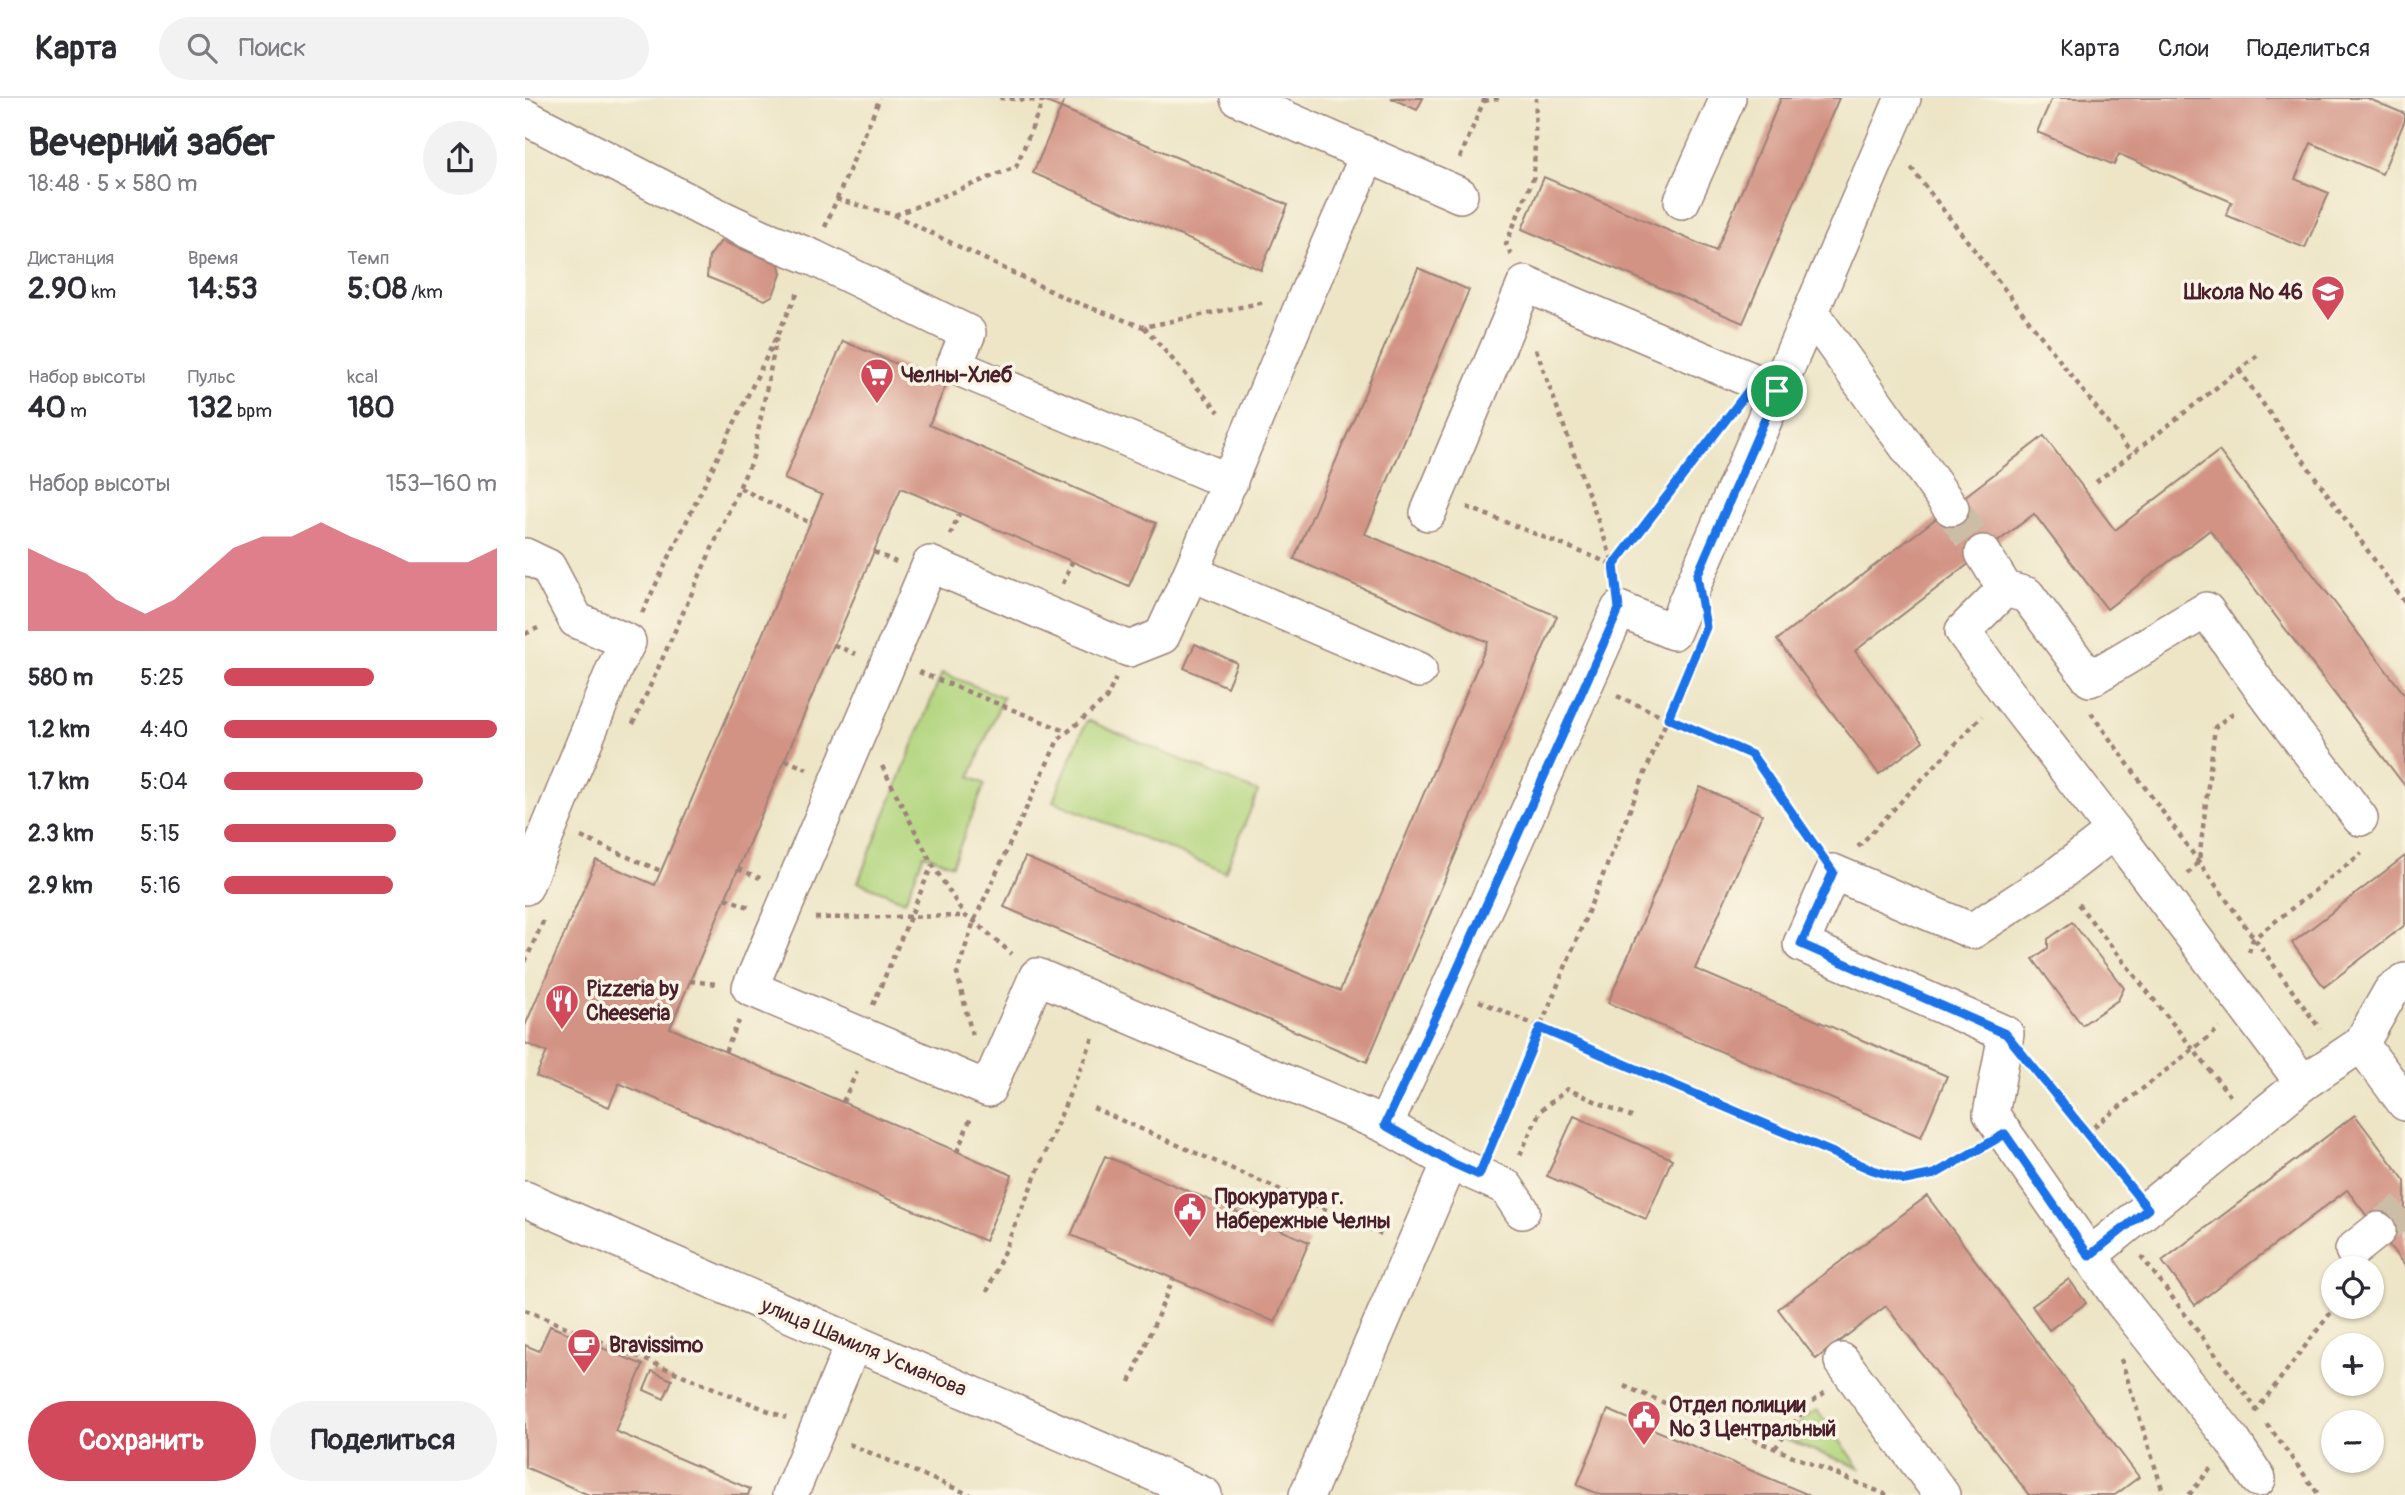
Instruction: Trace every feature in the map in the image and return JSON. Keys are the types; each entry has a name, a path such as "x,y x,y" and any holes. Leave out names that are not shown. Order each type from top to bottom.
{"street":[{"path":"1238,98 1460,195"},
{"path":"1682,201 1728,98"},
{"path":"1385,1125 1619,609 1672,632 1903,98"},
{"path":"525,117 713,214 814,258 968,333 954,366 1230,482"},
{"path":"1307,1495 1413,1247 1489,1184 1385,1125 1037,976 988,1089 750,988 930,564 1129,649 1162,636 1368,155"},
{"path":"1432,504 1521,292 1777,391"},
{"path":"1811,313 1951,508"},
{"path":"1983,553 2005,589 2027,595 2089,679 2206,610 2360,818"},
{"path":"525,556 548,567 576,620 628,642 615,667 536,900"},
{"path":"1191,573 1419,670"},
{"path":"2005,589 1963,631 2303,1083"},
{"path":"2114,831 2056,876 1972,931 1833,872 1801,944 2006,1034 1991,1114 2123,1303 2233,1441 2255,1490"},
{"path":"2089,1256 2303,1083 2361,1044 2391,991 2405,981"},
{"path":"2361,1044 2405,1103"},
{"name":"улица Шамиля Усманова","path":"525,1199 1204,1495"},
{"path":"790,1495 854,1342"},
{"path":"1846,1367 1942,1495"}],"path":[{"path":"841,187 880,98"},
{"path":"894,215 1016,167 1043,101 999,98"},
{"path":"1463,152 1484,99 1499,98"},
{"path":"1536,98 1535,176 1506,244 1614,565 1619,609"},
{"path":"1887,136 2132,454"},
{"path":"836,199 894,215 1067,299 1143,327 1246,442"},
{"path":"1143,327 1307,294"},
{"path":"632,725 753,457 777,336"},
{"path":"2096,482 2258,355"},
{"path":"628,642 767,358"},
{"path":"2239,370 2405,603"},
{"path":"1614,565 1722,425"},
{"path":"740,488 810,523"},
{"path":"1432,504 1614,565"},
{"path":"525,634 538,628"},
{"path":"972,1037 957,973 974,921 1058,740 1107,699 1129,649"},
{"path":"1489,1184 1540,1028 1696,650"},
{"path":"890,660 1068,732"},
{"path":"2089,679 2083,702 2324,1033"},
{"path":"1587,683 1752,755 1833,872 2006,691"},
{"path":"2165,899 2199,861 2215,727 2262,689"},
{"path":"860,729 889,777 932,864 965,916 1037,976"},
{"path":"2086,1133 2193,1050 2241,1000 2253,939 2368,848 2360,818"},
{"path":"576,849 581,837 661,871"},
{"path":"861,1035 932,864"},
{"path":"2056,876 2253,1125"},
{"path":"725,898 780,918 965,916"},
{"path":"525,962 536,900"},
{"path":"1449,988 1873,1170 1905,1180 1935,1174 2005,1134"},
{"path":"987,1293 1107,1006"},
{"path":"2006,1034 2148,1209"},
{"path":"1489,1184 1540,1111 1567,1089 1632,1117"},
{"path":"1093,1108 1413,1247"},
{"path":"2121,1230 2319,1495"},
{"path":"1130,1382 1173,1279"},
{"path":"525,1310 971,1495"},
{"path":"2189,1495 2326,1319"},
{"path":"2120,1356 2164,1495"},
{"path":"1775,1448 1808,1405 1846,1367"},
{"path":"1624,1386 1887,1495"}],"green space":[{"path":"942,673 1003,697 970,777 985,784 952,865 924,854 905,901 858,882"},
{"path":"1087,720 1258,792 1225,872 1053,801"},
{"path":"1817,1410 1860,1468 1786,1440 1806,1416"}],"building":[{"path":"1036,98 1065,98 1061,108"},
{"path":"1391,98 1423,98 1417,110"},
{"path":"1781,98 1839,98 1743,323 1522,229 1544,177 1716,251"},
{"path":"2052,98 2367,98 2405,114 2405,120 2382,174 2311,143 2295,179 2329,193 2305,248 2226,215 2232,202 2119,154 2114,165 2037,132"},
{"path":"1061,108 1288,205 1261,270 1033,173"},
{"path":"721,241 779,264 781,274 773,295 765,300 707,277 709,257"},
{"path":"1418,268 1469,290 1365,534 1557,616 1367,1062 1004,907 1025,857 1340,991 1488,642 1294,559"},
{"path":"843,341 946,385 929,425 1156,523 1129,586 901,488 670,1028 1012,1175 985,1241 619,1083 609,1107 536,1076 547,1052 525,1043 525,1026 596,860 655,885 822,495 784,479"},
{"path":"2044,436 2115,530 2219,451 2405,695 2405,786 2210,530 2107,609 2034,514 1855,651 1923,741 1879,774 1777,640"},
{"path":"1195,644 1237,663 1227,687 1184,668"},
{"path":"1700,787 1762,814 1695,969 1947,1076 1921,1137 1608,1003"},
{"path":"2405,856 2405,925 2324,987 2292,943"},
{"path":"2072,922 2124,988 2118,1000 2082,1025 2033,959 2048,948 2048,939"},
{"path":"2355,1115 2405,1181 2405,1266 2347,1190 2195,1305 2162,1261"},
{"path":"1574,1116 1672,1159 1646,1219 1547,1176"},
{"name":"Прокуратура г. Набережные Челны","path":"1105,1156 1309,1242 1275,1322 1071,1235"},
{"path":"1927,1196 2139,1477 2115,1495 2029,1495 1886,1306 1816,1359 1778,1309"},
{"path":"2069,1279 2086,1303 2049,1330 2032,1306"},
{"path":"550,1326 643,1365 615,1431 750,1489 748,1495 589,1495 525,1467 525,1345 539,1351"},
{"path":"652,1371 672,1380 664,1399 644,1390"},
{"name":"Отдел полиции № 3 Центральный","path":"1608,1410 1809,1495 1601,1495 1577,1485"}],"tunnel":[{"path":"1951,508 1983,553"},
{"path":"2378,1230 2405,1209"}],"place":[{"name":"Школа № 46","path":"2328,322"},
{"name":"Челны-Хлеб","path":"877,405"},
{"name":"Pizzeria by Cheeseria","path":"562,1031"},
{"name":"Прокуратура г. Набережные Челны","path":"1190,1239"},
{"name":"Bravissimo","path":"584,1375"},
{"name":"Отдел полиции № 3 Центральный","path":"1644,1447"}],"route":[{"path":"1755,382 1777,391 1697,576 1706,627 1668,718 1752,755 1833,872 1801,944 2006,1034 2148,1209 2089,1256 2005,1134 1935,1174 1905,1180 1873,1170 1540,1028 1479,1175 1450,1162 1385,1125 1619,609 1614,565 1755,382"}]}
